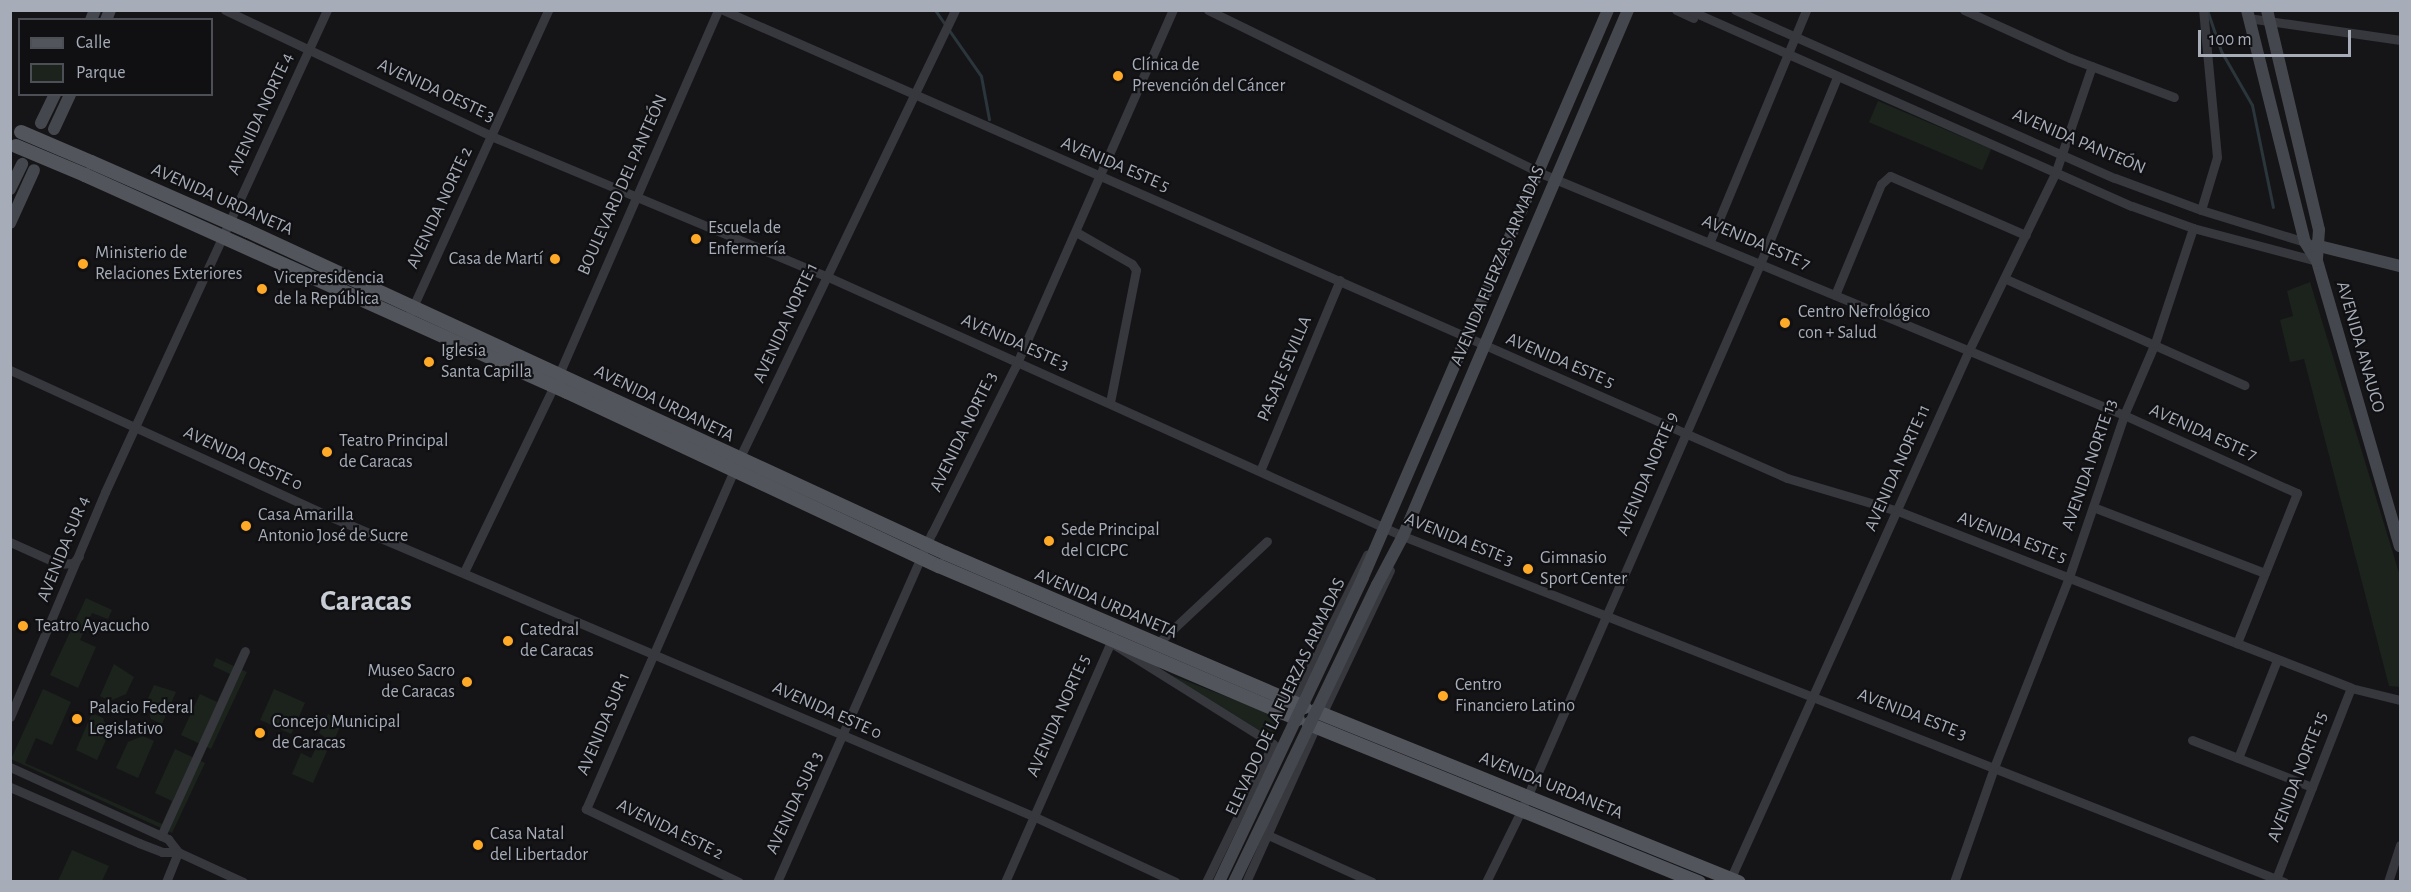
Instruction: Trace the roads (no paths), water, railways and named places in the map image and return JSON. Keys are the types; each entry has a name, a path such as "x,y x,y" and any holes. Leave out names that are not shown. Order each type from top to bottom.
{"main road":[{"name":"AVENIDA FUERZAS ARMADAS","path":"1403,536 1554,178 1628,10"},
{"name":"AVENIDA FUERZAS ARMADAS","path":"1383,526 1467,339 1607,12"},
{"name":"AVENIDA ANAUCO","path":"2247,14 2305,242 2317,261 2400,546"},
{"name":"AVENIDA ANAUCO","path":"2268,16 2320,247 2317,261"},
{"path":"41,123 54,96"},
{"path":"54,129 69,96"},
{"name":"AVENIDA URDANETA","path":"16,130 222,237 410,314 557,380 736,465 921,558 1308,715 1526,797 1733,880"},
{"name":"AVENIDA URDANETA","path":"13,145 88,169 229,223 410,314"},
{"path":"10,189 22,164"},
{"path":"10,224 34,170"},
{"name":"AVENIDA PANTEÓN","path":"2305,242 2400,266"},
{"name":"AVENIDA URDANETA","path":"736,465 928,544 1113,635 1156,645 1521,811 1699,882"},
{"name":"ELEVADO DE LA FUERZAS ARMADAS","path":"1219,882 1363,577 1383,526"},
{"name":"ELEVADO DE LA FUERZAS ARMADAS","path":"1234,882 1377,585 1403,536"}],"street":[{"name":"AVENIDA OESTE 3","path":"225,10 491,136 636,194"},
{"name":"AVENIDA NORTE 4","path":"135,427 327,10"},
{"name":"AVENIDA NORTE 2","path":"410,314 548,10"},
{"name":"BOULEVARD DEL PANTEÓN","path":"464,572 557,380 718,10"},
{"name":"AVENIDA ESTE 5","path":"723,10 912,96 1340,280 1467,339 1684,431 1787,478 1898,511 2351,688 2400,700"},
{"name":"AVENIDA NORTE 1","path":"652,653 736,465 955,10"},
{"name":"AVENIDA NORTE 3","path":"843,737 921,558 1017,363 1173,10"},
{"name":"AVENIDA ESTE 7","path":"1208,10 1539,172 1710,241 1760,264 2124,415 2297,493 2265,573"},
{"name":"AVENIDA PANTEÓN","path":"1676,10 1731,34 1746,36"},
{"name":"AVENIDA PANTEÓN","path":"1689,10 2055,174 2193,228 2317,261"},
{"name":"AVENIDA PANTEÓN","path":"1736,10 1752,15 1795,37 2064,155 2201,210 2305,242"},
{"path":"1710,241 1806,10"},
{"path":"1964,10 2091,66 2174,97"},
{"path":"2201,210 2217,157 2204,10"},
{"path":"2247,14 2400,40"},
{"name":"AVENIDA NORTE 11","path":"1733,880 1813,695 1969,350 2006,279 2064,155 2091,66"},
{"name":"AVENIDA NORTE 9","path":"1486,882 1521,811 1684,431 1760,264 1837,77"},
{"path":"1835,295 1881,184 1890,176 2026,235"},
{"name":"AVENIDA ESTE 3","path":"636,194 826,276 1403,536 1995,765 2280,880"},
{"name":"AVENIDA NORTE 13","path":"1954,882 1995,765 2069,577 2124,415 2155,343 2193,228"},
{"path":"1076,232 1132,264 1136,270 1110,403"},
{"path":"2006,279 2155,343 2244,385"},
{"name":"PASAJE SEVILLA","path":"1260,471 1340,280"},
{"name":"AVENIDA OESTE 0","path":"10,370 322,513 464,572"},
{"name":"AVENIDA SUR 4","path":"10,717 135,427"},
{"path":"2092,507 2265,573 2237,643"},
{"path":"1246,882 1268,835 1308,715 1383,526"},
{"path":"1308,715 1383,589 1403,536"},
{"path":"1156,645 1268,541"},
{"path":"10,542 59,564 73,563 81,554"},
{"name":"AVENIDA ESTE 0","path":"464,572 843,737 1033,816 1176,882"},
{"path":"1113,635 1273,744 1206,882"},
{"name":"AVENIDA NORTE 5","path":"1005,882 1113,635"},
{"path":"161,836 245,651"},
{"name":"AVENIDA SUR 1","path":"586,808 652,653"},
{"path":"2238,758 2277,660"},
{"name":"AVENIDA NORTE 15","path":"2280,880 2312,788 2351,688"},
{"name":"AVENIDA SUR 3","path":"777,882 843,737"},
{"path":"2192,740 2312,788"},
{"path":"10,767 161,836 178,852 243,882"},
{"path":"10,787 162,852 178,852"},
{"name":"AVENIDA ESTE 2","path":"586,808 739,882"},
{"path":"1268,835 1372,882"},
{"path":"2388,882 2400,845"},
{"path":"166,882 178,852"}],"waterway":[{"path":"935,10 981,76 989,119"},
{"path":"2207,10 2221,51 2252,105 2273,207"}],"place":[{"name":"Clínica de Prevención del Cáncer","path":"1118,76"},
{"name":"Escuela de Enfermería","path":"696,239"},
{"name":"Casa de Martí","path":"555,259"},
{"name":"Ministerio de Relaciones Exteriores","path":"83,264"},
{"name":"Vicepresidencia de la República","path":"262,289"},
{"name":"Centro Nefrológico con + Salud","path":"1785,323"},
{"name":"Iglesia Santa Capilla","path":"429,362"},
{"name":"Teatro Principal de Caracas","path":"327,452"},
{"name":"Casa Amarilla Antonio José de Sucre","path":"246,526"},
{"name":"Sede Principal del CICPC","path":"1049,541"},
{"name":"Gimnasio Sport Center","path":"1528,569"},
{"name":"Teatro Ayacucho","path":"23,626"},
{"name":"Catedral de Caracas","path":"508,641"},
{"name":"Museo Sacro de Caracas","path":"467,682"},
{"name":"Centro Financiero Latino","path":"1443,696"},
{"name":"Palacio Federal Legislativo","path":"77,719"},
{"name":"Concejo Municipal de Caracas","path":"260,733"},
{"name":"Casa Natal del Libertador","path":"478,845"}],"district":[{"name":"Caracas","path":"366,601"}]}
